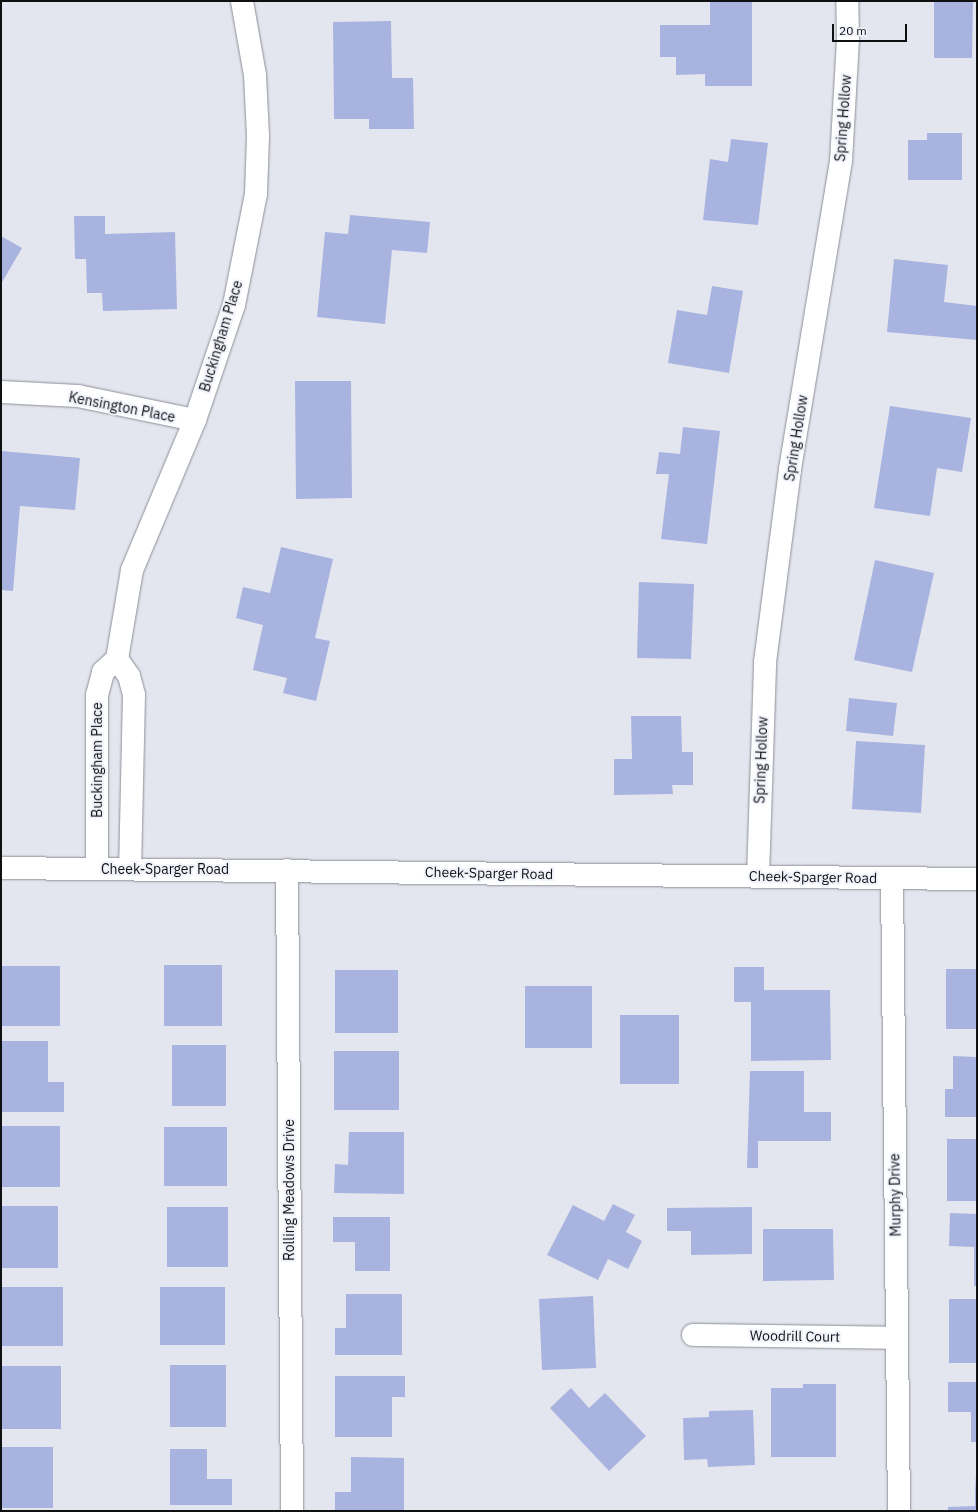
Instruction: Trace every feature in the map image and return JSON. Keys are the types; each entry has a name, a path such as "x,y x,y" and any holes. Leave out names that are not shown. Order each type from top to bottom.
{"street":[{"name":"Buckingham Place","path":"97,869 97,695 103,672 117,659 132,570 195,420 234,305 256,194 258,136 255,75 242,1"},
{"name":"Spring Hollow","path":"758,877 765,662 789,477 841,161 847,55 847,1"},
{"name":"Kensington Place","path":"1,392 78,396 195,420"},
{"path":"117,659 129,676 134,695 130,869"},
{"name":"Cheek-Sparger Road","path":"1,868 287,870 977,879"},
{"name":"Rolling Meadows Drive","path":"287,870 292,1511"},
{"name":"Murphy Drive","path":"892,878 899,1511"},
{"name":"Woodrill Court","path":"693,1335 896,1338"}],"building":[{"path":"710,1 752,1 752,86 705,86 705,74 676,75 676,57 660,57 660,25 710,25"},
{"path":"934,1 973,1 972,58 934,58"},
{"path":"391,21 392,78 413,78 414,129 369,129 369,119 334,119 333,22"},
{"path":"927,133 962,133 962,180 908,180 908,140 927,140"},
{"path":"731,139 768,143 758,225 703,220 710,159 728,162"},
{"path":"350,215 430,222 427,253 392,250 385,324 317,317 325,232 348,234"},
{"path":"74,216 105,216 105,234 175,232 177,309 103,311 102,293 87,293 86,259 75,259"},
{"path":"1,236 22,248 1,284"},
{"path":"894,259 948,265 944,302 977,306 977,340 887,332"},
{"path":"712,286 743,291 729,373 668,363 677,310 707,315"},
{"path":"295,381 351,381 352,498 296,499"},
{"path":"890,406 971,418 962,472 937,468 930,516 874,508"},
{"path":"683,427 720,431 707,544 661,539 669,474 656,474 659,452 680,454"},
{"path":"1,451 80,458 75,510 20,506 13,591 1,590"},
{"path":"281,547 333,559 315,638 330,641 316,701 283,693 287,678 253,670 263,625 236,618 243,587 270,593"},
{"path":"875,560 934,573 912,672 854,660"},
{"path":"639,582 694,584 691,659 637,658"},
{"path":"849,698 897,703 893,736 846,731"},
{"path":"631,716 681,716 682,752 693,752 693,785 672,785 673,794 614,795 614,759 632,759"},
{"path":"856,741 925,745 921,813 852,809"},
{"path":"164,965 222,965 222,1026 164,1026"},
{"path":"1,966 60,966 60,1026 1,1026"},
{"path":"734,967 764,967 764,990 830,990 831,1060 751,1061 751,1002 734,1002"},
{"path":"946,969 977,969 977,1029 946,1029"},
{"path":"335,970 398,970 398,1033 335,1033"},
{"path":"525,986 592,986 592,1048 525,1048"},
{"path":"620,1015 679,1015 679,1084 620,1084"},
{"path":"1,1041 48,1041 48,1082 64,1082 64,1112 1,1112"},
{"path":"172,1045 226,1045 226,1106 172,1106"},
{"path":"334,1051 399,1051 399,1110 334,1110"},
{"path":"953,1056 977,1057 977,1117 945,1117 945,1089 953,1089"},
{"path":"750,1071 804,1071 804,1112 831,1112 831,1141 758,1141 758,1168 747,1168"},
{"path":"2,1126 60,1126 60,1187 1,1187"},
{"path":"164,1127 227,1127 227,1186 164,1186"},
{"path":"349,1132 404,1132 404,1194 334,1193 335,1164 348,1165"},
{"path":"947,1139 977,1139 977,1201 947,1201"},
{"path":"613,1204 635,1215 626,1232 642,1241 628,1269 608,1259 598,1280 547,1255 573,1205 604,1221"},
{"path":"2,1206 58,1206 58,1268 2,1268"},
{"path":"167,1207 228,1207 228,1267 167,1267"},
{"path":"752,1207 752,1254 691,1255 691,1231 667,1231 667,1208"},
{"path":"950,1213 977,1214 977,1286 974,1286 974,1247 949,1246"},
{"path":"333,1217 390,1217 390,1271 355,1271 355,1242 333,1242"},
{"path":"763,1229 833,1229 834,1280 763,1281"},
{"path":"1,1287 63,1287 63,1346 1,1346"},
{"path":"160,1287 225,1287 225,1345 160,1345"},
{"path":"346,1294 402,1294 402,1355 335,1355 335,1328 346,1328"},
{"path":"593,1296 596,1368 542,1370 539,1299"},
{"path":"949,1299 977,1299 977,1363 949,1363"},
{"path":"170,1365 226,1365 226,1427 170,1427"},
{"path":"1,1366 61,1366 61,1429 1,1429"},
{"path":"335,1376 405,1376 405,1397 392,1397 392,1437 335,1437"},
{"path":"948,1382 977,1382 977,1442 971,1442 971,1412 948,1412"},
{"path":"803,1384 836,1384 836,1457 771,1457 771,1388 803,1388"},
{"path":"571,1388 589,1408 605,1393 646,1436 609,1471 550,1408"},
{"path":"753,1410 755,1465 708,1467 707,1459 684,1460 683,1418 709,1417 709,1411"},
{"path":"1,1447 53,1447 53,1508 1,1508"},
{"path":"170,1449 207,1449 207,1479 232,1479 232,1505 170,1505"},
{"path":"351,1457 404,1458 404,1511 335,1511 335,1492 351,1492"},
{"path":"975,1473 977,1511 948,1511 948,1507 975,1506"}]}
